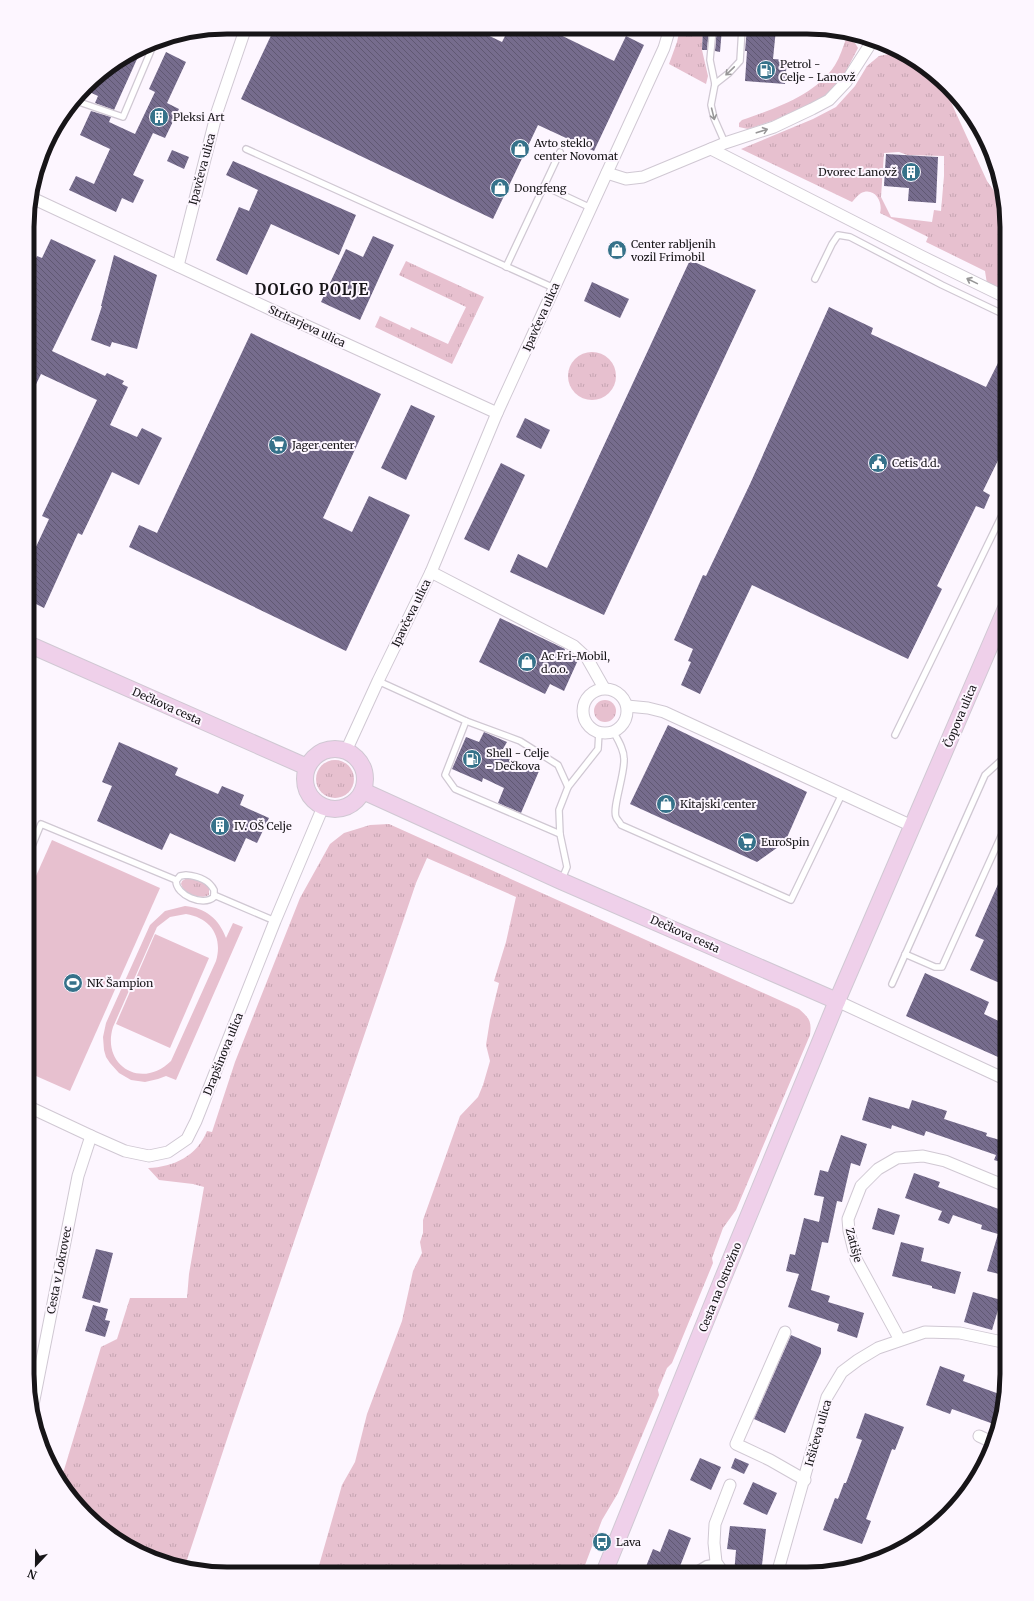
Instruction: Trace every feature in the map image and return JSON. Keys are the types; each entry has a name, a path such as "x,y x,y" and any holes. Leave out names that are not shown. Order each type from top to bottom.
{"street":[{"name":"Ipavčeva ulica","path":"178,266 217,112 244,34"},
{"name":"Ipavčeva ulica","path":"346,751 431,572 497,413 664,48 668,34"},
{"path":"607,173 626,179 643,178 725,143 774,127 829,100 846,82 870,44"},
{"path":"711,149 1000,295"},
{"name":"Stritarjeva ulica","path":"36,200 497,413"},
{"path":"431,572 574,646 587,658 604,688"},
{"name":"Čopova ulica","path":"837,1001 1000,622"},
{"name":"Dečkova cesta","path":"34,647 307,767"},
{"path":"604,688 610,689 621,695 627,706 626,718 618,728 613,731 600,732 594,730 585,721 583,708 584,702 592,692 604,688"},
{"path":"627,706 648,708 664,712 912,826"},
{"path":"328,749 346,751 355,756 363,768 365,782 363,791 358,799 350,805 337,809 323,807 315,802 308,794 304,776 307,767 312,759 319,753 328,749"},
{"name":"Dečkova cesta","path":"363,791 561,881 837,1001 1000,1077"},
{"name":"Drapšinova ulica","path":"34,1109 125,1151 149,1156 168,1152 186,1139 196,1121 275,921 323,807"},
{"name":"Cesta na Ostrožno","path":"606,1567 837,1001"},
{"name":"Cesta v Lokrovec","path":"35,1393 57,1276 78,1176 91,1136"},
{"name":"Zatišje","path":"900,1340 856,1259 849,1231 848,1219 861,1186 878,1169 897,1158 923,1156 945,1161 1000,1184"},
{"path":"785,1332 736,1444 770,1460 805,1480"},
{"name":"Iršičeva ulica","path":"779,1567 805,1480 827,1397 842,1372 878,1348 925,1332 960,1333 1000,1340"},
{"path":"979,1436 988,1440"},
{"path":"719,1567 716,1562 714,1543 715,1524 730,1485"}],"lane":[{"path":"713,34 710,60 715,84 711,105 714,118 725,143"},
{"path":"715,84 729,73 740,61 742,34"},
{"path":"80,102 123,117 151,50"},
{"path":"246,149 554,288"},
{"path":"506,267 560,152"},
{"path":"544,186 591,208"},
{"path":"815,279 838,235 850,237 942,285 1000,313"},
{"path":"895,735 1000,522"},
{"path":"378,681 466,721 520,741 558,765 568,787"},
{"path":"466,721 445,774 455,790 560,834"},
{"path":"613,731 622,748 624,758 624,773 615,811 616,818 621,824 791,900 842,794"},
{"path":"561,881 567,867 560,834 559,810 568,787 598,749 600,732"},
{"path":"892,984 984,775 1000,761"},
{"path":"34,841 41,824 176,880"},
{"path":"905,954 935,967 942,967 1000,839"},
{"path":"176,880 185,875 200,878 212,886 214,895"},
{"path":"176,880 176,886 192,898 206,901 211,899 214,895"},
{"path":"214,895 275,921"},
{"path":"701,1567 706,1564 716,1562"}],"green space":[{"path":"679,34 703,34 702,50 708,76 706,84 669,64"},
{"path":"846,39 855,43 858,48 841,81 822,98 775,120 748,129 739,127 739,123 742,120 793,100 817,85 827,76 835,65"},
{"path":"893,55 924,74 952,100 950,100 987,181 997,195 1000,215 1000,290 987,284 985,271 926,242 928,237 880,213 881,209 878,198 872,193 864,192 852,202 741,149 813,119 836,107 855,86 867,66 879,56","holes":["899,152 907,155 944,156 941,211 934,210 932,222 891,217 881,197 884,153"]},
{"path":"976,135 985,153 991,168"},
{"path":"406,261 484,297 452,364 375,327 380,316 410,330 411,327 448,344 466,307 399,275"},
{"path":"592,352 601,354 609,359 614,367 616,376 614,385 609,393 601,398 592,400 583,398 575,393 570,385 568,376 570,367 575,359 583,354"},
{"path":"605,700 613,703 616,711 613,719 605,722 597,719 594,711 597,703"},
{"path":"331,760 339,760 351,769 354,779 351,789 345,795 339,798 331,798 319,789 316,783 316,775 325,763"},
{"path":"389,824 799,1009 807,1017 811,1026 810,1035 736,1210 723,1228 712,1258 713,1263 672,1363 667,1368 658,1390 659,1395 618,1493 602,1520 584,1567 319,1567 342,1485 355,1462 367,1414 402,1321 413,1271 422,1253 420,1242 423,1233 423,1220 460,1116 478,1097 483,1085 490,1061 486,1045 490,1020 499,983 494,981 506,942 516,897 427,858 416,883 186,1562 132,1541 110,1527 82,1501 62,1472 64,1470 101,1347 117,1339 130,1298 187,1298 189,1274 204,1187 193,1184 159,1180 148,1168 167,1165 184,1158 203,1140 207,1131 212,1132 235,1062 300,898 330,844 344,833 370,825"},
{"name":"NK Šampion","path":"52,840 160,888 70,1091 34,1075 34,880"},
{"path":"187,878 196,879 204,883 209,888 209,895 201,897 185,891 181,884 182,881"},
{"path":"185,906 199,909 211,916 220,925 226,938 233,923 243,927 176,1080 166,1076 145,1082 131,1080 119,1073 106,1057 103,1037 106,1023 150,925 165,911","holes":["186,914 195,916 208,924 213,930 218,944 216,961 171,1061 160,1069 148,1073 137,1073 127,1070 118,1063 113,1053 111,1041 113,1027 157,927 170,917"]},
{"path":"155,934 209,958 170,1048 116,1024"}],"building":[{"path":"272,34 485,34 502,42 506,34 558,34 614,61 626,36 644,45 594,151 538,125 493,219 241,99"},
{"path":"703,34 708,34 707,50 702,50"},
{"path":"716,34 722,34 720,52 715,51"},
{"name":"Petrol - Celje - Lanovž","path":"746,34 776,34 773,59 787,60 785,84 745,81 747,51 745,51"},
{"path":"166,52 186,62 167,103 179,109 165,138 153,133 133,175 144,180 133,203 122,198 116,212 69,190 76,176 94,184 110,149 80,135 91,111 111,117 109,122 135,134 155,92 149,89"},
{"path":"138,56 114,110 95,103 98,96 90,92 110,74"},
{"path":"172,150 189,157 184,169 167,161"},
{"name":"Dvorec Lanovž","path":"886,154 938,157 936,203 908,201 909,188 884,186"},
{"path":"233,161 356,215 339,255 271,224 247,275 216,260 239,207 249,211 258,190 226,175"},
{"path":"373,236 394,245 360,320 321,302 346,249 363,257"},
{"path":"51,239 96,260 52,351 105,376 107,373 124,381 122,384 128,387 110,425 137,437 142,428 162,438 139,485 112,472 82,535 78,533 44,608 34,603 34,551 49,519 42,516 97,400 41,374 34,389 34,262 37,256 42,258"},
{"path":"114,255 157,275 137,349 112,342 110,347 91,340 102,306"},
{"path":"690,260 756,290 604,615 510,572 518,554 547,568"},
{"path":"592,282 629,299 620,318 584,301"},
{"name":"Cetis d.d.","path":"829,307 873,328 871,334 986,387 1000,362 1000,456 983,491 990,495 984,509 976,506 937,586 942,589 908,659 752,585 700,694 681,685 691,662 688,661 693,649 674,640 703,575 706,576 750,484"},
{"name":"Jager center","path":"251,333 381,394 323,518 352,532 369,496 410,515 346,651 129,547 139,525 157,533"},
{"path":"411,405 435,416 406,480 381,468"},
{"path":"525,418 550,430 541,449 516,437"},
{"path":"501,463 525,475 489,551 464,539"},
{"path":"500,618 565,649 564,652 578,660 564,691 550,684 545,694 479,662"},
{"path":"668,725 807,792 785,842 757,862 630,804"},
{"path":"484,732 507,742 503,749 509,752 507,757 539,771 521,813 498,803 504,788 483,778 482,782 452,769 466,737 479,742"},
{"path":"119,742 178,768 175,775 218,794 222,786 244,795 240,805 269,818 257,843 246,838 235,862 170,833 162,850 97,821 112,786 102,782"},
{"path":"1000,880 1000,983 970,970 984,940 975,936"},
{"path":"925,973 989,1002 984,1014 1000,1022 1000,1058 906,1016"},
{"path":"869,1097 909,1109 912,1100 947,1111 944,1119 987,1133 986,1136 1000,1140 1000,1162 994,1160 996,1155 926,1131 924,1136 892,1125 891,1129 862,1120"},
{"path":"841,1135 867,1144 860,1166 851,1163 842,1202 837,1201 828,1243 822,1242 811,1290 830,1296 828,1302 864,1313 857,1338 837,1331 839,1324 788,1307 799,1274 786,1271 790,1254 795,1255 804,1218 819,1222 824,1197 814,1195 820,1170 828,1172"},
{"path":"914,1173 940,1182 938,1187 1000,1209 1000,1274 987,1271 998,1234 981,1229 982,1225 953,1215 949,1224 938,1220 942,1211 905,1198"},
{"path":"878,1208 900,1215 894,1235 872,1229"},
{"path":"901,1242 924,1248 921,1261 961,1272 955,1294 932,1288 932,1286 892,1276"},
{"path":"96,1249 113,1253 100,1303 82,1298"},
{"path":"973,1292 1000,1300 992,1330 964,1322"},
{"path":"93,1305 108,1309 105,1320 110,1321 105,1337 85,1331"},
{"path":"791,1335 821,1348 821,1353 785,1433 754,1419"},
{"path":"940,1366 965,1375 963,1381 999,1394 993,1424 952,1409 950,1414 926,1405"},
{"path":"865,1413 904,1427 895,1450 892,1449 866,1519 871,1521 862,1544 823,1530 835,1498 838,1499 844,1483 846,1483 862,1440 856,1438"},
{"path":"700,1458 721,1467 711,1490 690,1480"},
{"path":"735,1458 749,1464 744,1474 731,1468"},
{"path":"753,1482 777,1493 767,1515 743,1504"},
{"path":"730,1526 766,1529 762,1567 735,1567 736,1550 727,1549"},
{"path":"669,1529 691,1538 680,1567 646,1567 653,1549 660,1552"}],"place":[{"name":"Petrol - Celje - Lanovž","path":"766,70"},
{"name":"Pleksi Art","path":"159,117"},
{"name":"Avto steklo center Novomat","path":"520,149"},
{"name":"Dvorec Lanovž","path":"911,172"},
{"name":"Dongfeng","path":"500,188"},
{"name":"Center rabljenih vozil Frimobil","path":"617,250"},
{"name":"Jager center","path":"278,445"},
{"name":"Cetis d.d.","path":"878,463"},
{"name":"Ac Fri-Mobil, d.o.o.","path":"527,662"},
{"name":"Shell - Celje - Dečkova","path":"472,759"},
{"name":"Kitajski center","path":"666,804"},
{"name":"IV. OŠ Celje","path":"220,826"},
{"name":"EuroSpin","path":"747,842"},
{"name":"NK Šampion","path":"73,983"},
{"name":"Lava","path":"602,1542"}],"district":[{"name":"DOLGO POLJE","path":"312,290"}]}
